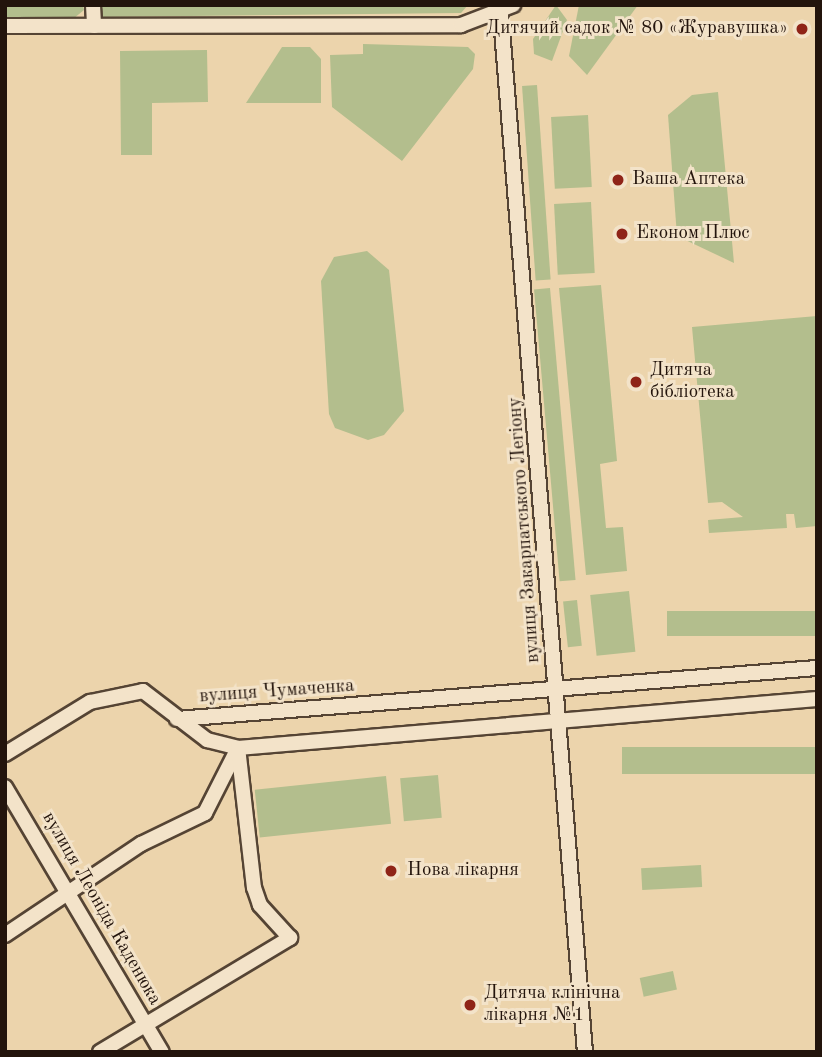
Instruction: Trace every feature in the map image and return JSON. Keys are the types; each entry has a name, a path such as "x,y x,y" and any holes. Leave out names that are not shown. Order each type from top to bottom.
{"street":[{"path":"93,5 94,26"},
{"path":"5,26 461,25 504,8"},
{"name":"вулиця Закарпатського Легіону","path":"504,8 557,691 563,721 585,1052"},
{"name":"вулиця Чумаченка","path":"177,719 557,691 817,668"},
{"path":"5,754 90,702 143,691 177,719"},
{"name":"вулиця Чумаченка","path":"177,719 207,740 238,748 817,699"},
{"path":"5,935 141,844 205,814 238,748"},
{"path":"100,1052 290,938 260,905 254,888 238,748"},
{"name":"вулиця Леоніда Каденюка","path":"5,787 162,1052"}],"green space":[{"path":"5,5 83,5 84,10 73,19 5,19"},
{"path":"99,5 468,5 461,13 102,17"},
{"path":"556,5 567,20 552,61 534,54 533,39"},
{"path":"579,5 638,5 587,75 569,56"},
{"path":"363,44 468,47 475,54 473,69 402,161 332,107 330,55 363,54"},
{"path":"282,47 310,47 321,59 321,103 246,103"},
{"path":"207,50 208,102 152,103 152,155 121,155 120,51"},
{"path":"537,85 551,280 536,281 522,86"},
{"path":"718,92 734,263 677,236 668,115 692,95"},
{"path":"588,115 592,187 555,189 551,117"},
{"path":"591,202 595,273 558,275 554,204"},
{"path":"367,251 389,270 404,411 384,435 368,440 335,428 329,414 321,281 334,257"},
{"path":"601,285 617,461 600,464 606,528 623,527 627,571 586,575 559,288"},
{"path":"550,288 576,580 560,581 534,289"},
{"path":"817,316 817,526 796,528 794,514 786,514 787,528 709,533 708,520 743,517 722,502 708,503 692,327"},
{"path":"629,591 635,652 597,656 590,595"},
{"path":"577,600 582,646 568,647 563,601"},
{"path":"667,611 817,611 817,636 667,636"},
{"path":"622,747 817,747 817,774 622,774"},
{"path":"438,775 442,818 404,821 400,778"},
{"path":"386,776 391,824 260,838 255,790"},
{"path":"701,865 702,887 642,890 641,868"},
{"path":"673,971 677,990 644,997 640,978"}],"place":[{"name":"Дитячий садок № 80 «Журавушка»","path":"802,29"},
{"name":"Ваша Аптека","path":"618,180"},
{"name":"Економ Плюс","path":"622,234"},
{"name":"Дитяча бібліотека","path":"636,382"},
{"name":"Нова лікарня","path":"391,871"},
{"name":"Дитяча клінічна лікарня №1","path":"470,1005"}]}
